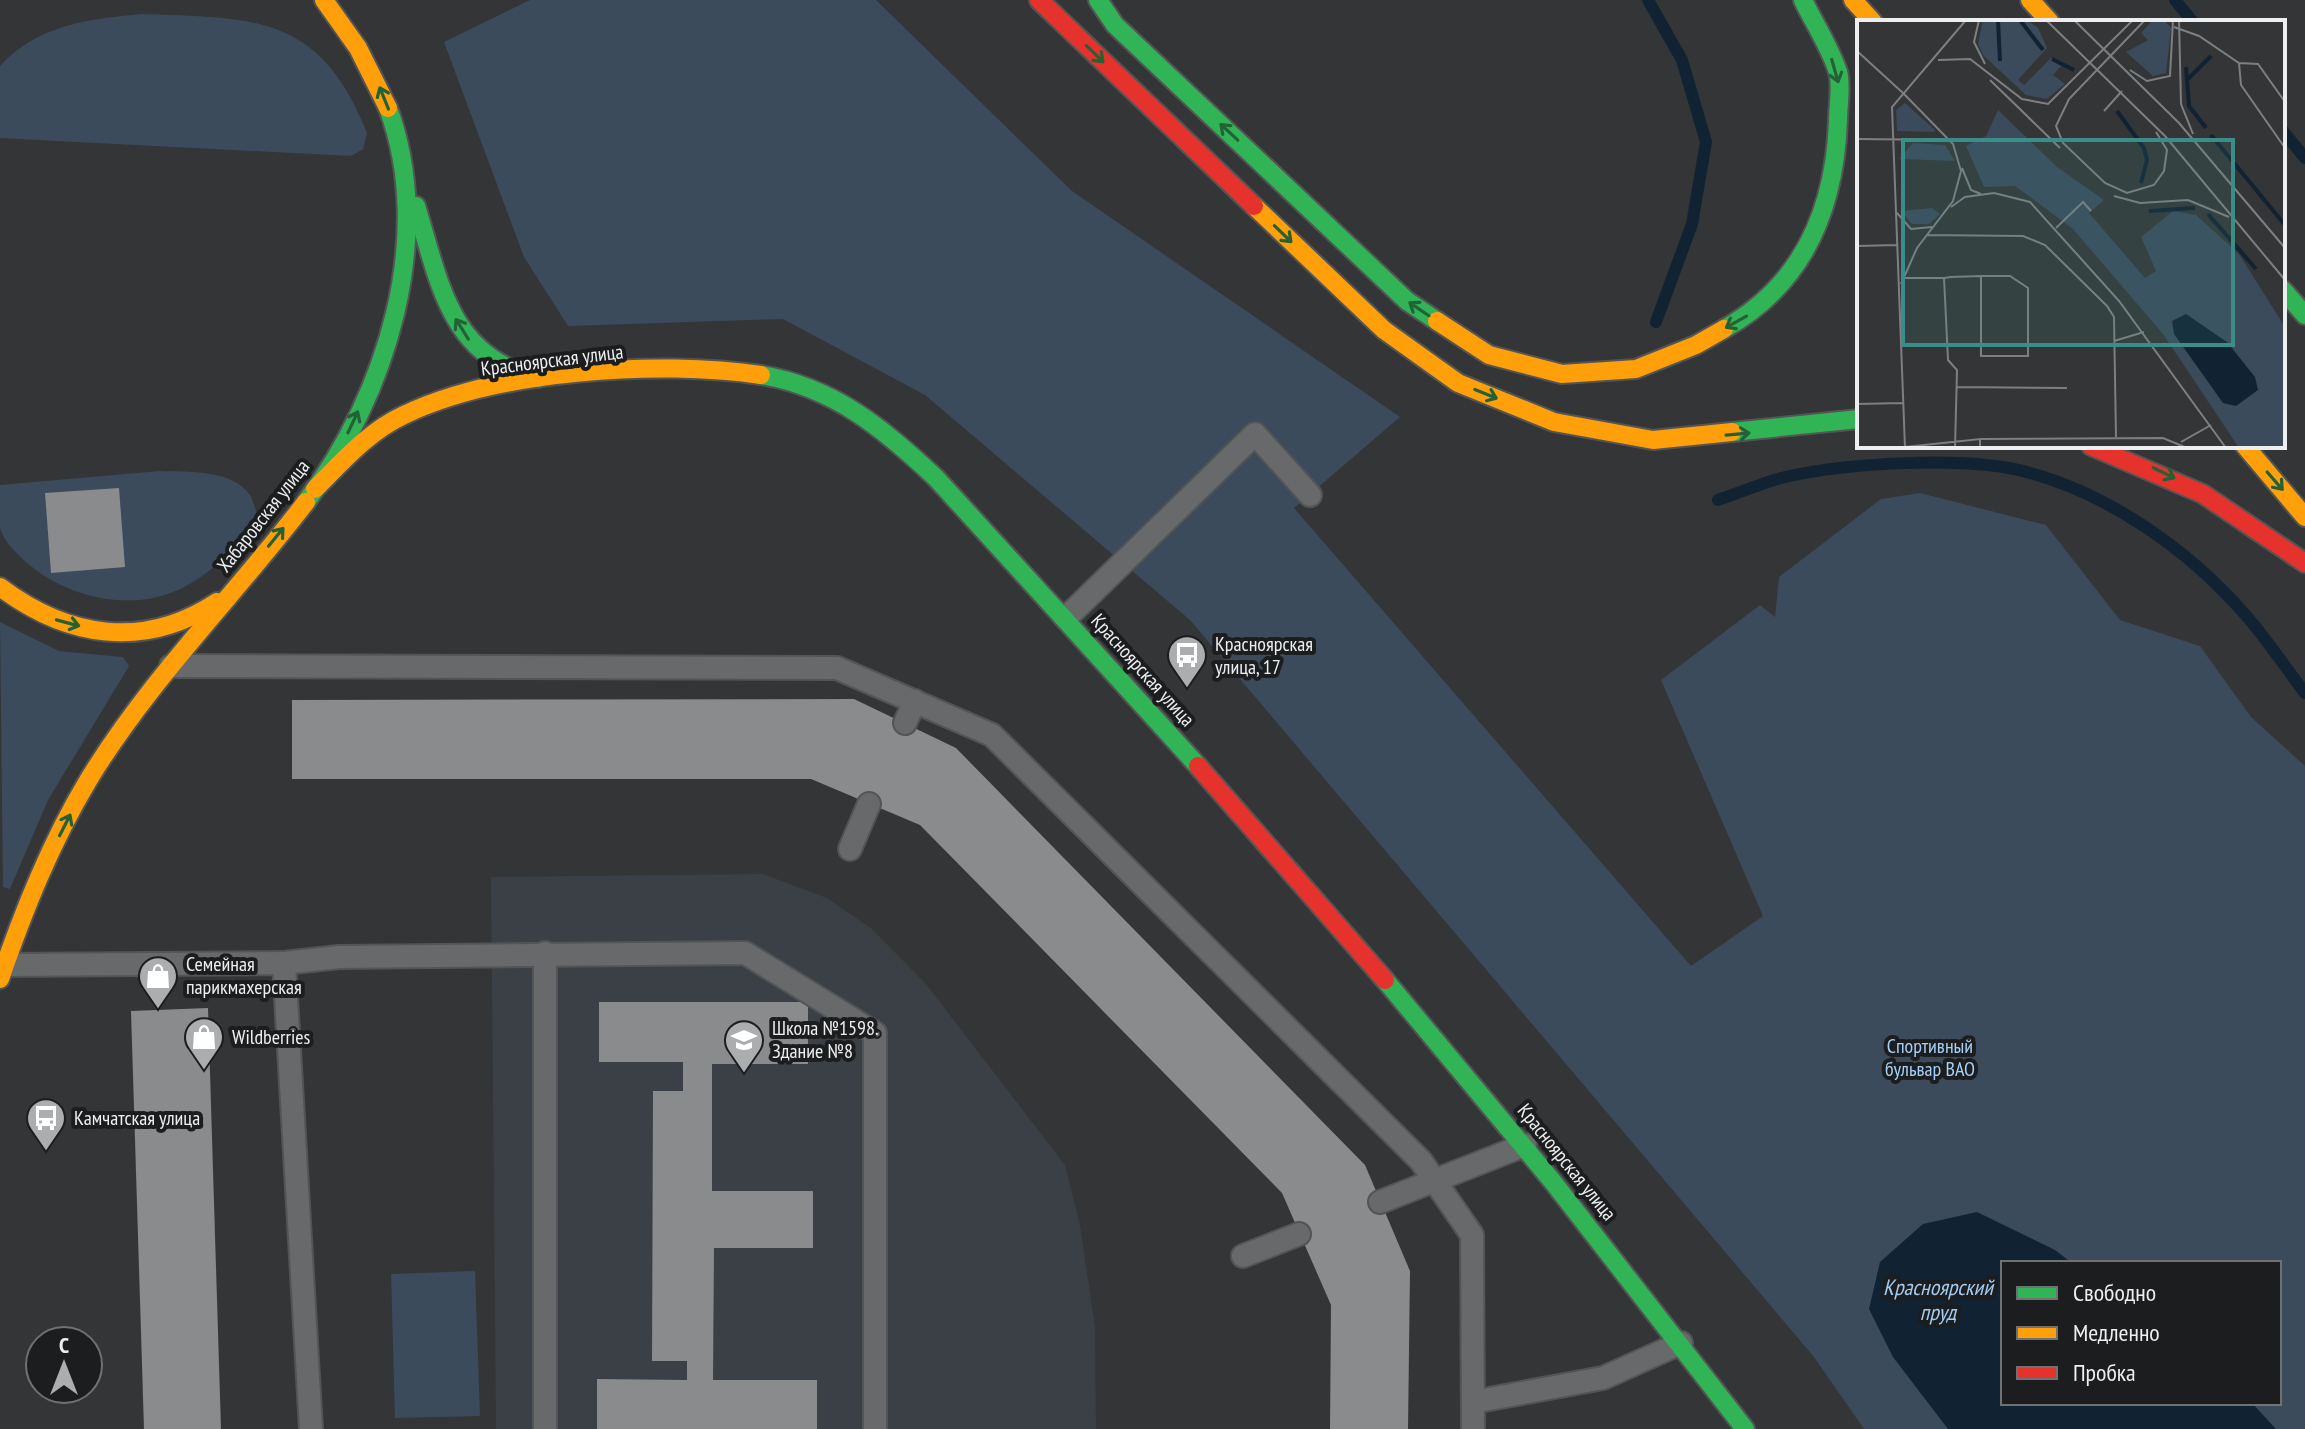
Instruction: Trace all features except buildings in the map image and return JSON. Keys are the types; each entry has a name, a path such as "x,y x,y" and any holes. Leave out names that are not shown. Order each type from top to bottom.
{"main road":[{"name":"Хабаровская улица","path":"2,972 41,871 103,758 171,666 315,489 357,414 379,364 396,307 404,259 404,173 386,101 347,29 324,0"},
{"path":"1039,0 1384,330 1458,383 1554,422 1653,440 1857,419"},
{"path":"1098,0 1115,25 1407,301 1489,355 1562,374 1636,369 1696,345 1751,314 1794,271 1822,219 1837,144 1839,74 1803,0"},
{"path":"1853,0 1871,20"},
{"path":"2030,0 2048,20"},
{"path":"2045,0 2056,20"},
{"path":"404,173 454,317 473,347 491,365 520,377 548,379"},
{"path":"2285,292 2305,315"},
{"name":"Красноярская улица","path":"315,489 361,444 401,416 437,399 548,379 705,369 774,378 846,403 887,432 936,478 1066,618 1360,947 1525,1145 1745,1429"},
{"path":"2097,448 2149,466 2226,504 2305,563"},
{"path":"2247,448 2305,517"},
{"path":"0,587 17,602 59,622 130,633 175,626 208,610 237,585"}],"lane":[{"path":"304,0 347,29"},
{"path":"1066,618 1255,434 1310,495"},
{"path":"171,666 837,668 992,735 1436,1180 1472,1235 1473,1429"},
{"path":"905,723 915,701"},
{"path":"850,849 869,804"},
{"path":"545,953 545,1429"},
{"path":"2,972 284,963 339,957 745,953 875,1033 875,1429"},
{"path":"284,963 311,1429"},
{"path":"1380,1202 1525,1145"},
{"path":"1243,1256 1299,1234"},
{"path":"1473,1402 1537,1400 1603,1378 1681,1343"}],"shaded area":[{"name":"Школа №1598. Здание №8","path":"763,874 827,898 872,929 926,984 1065,1165 1080,1225 1095,1327 1096,1429 496,1429 491,877"}],"green space":[{"name":"Спортивный бульвар ВАО","path":"530,0 876,0 1072,191 1400,417 1294,508 1691,966 1763,916 1661,680 1760,605 1775,617 1779,577 1881,499 1920,493 2046,525 2120,620 2200,646 2251,717 2305,766 2305,1429 1864,1429 1814,1357 1190,620 925,395 783,319 568,326 524,257 444,42"},
{"path":"141,14 217,17 249,22 278,30 304,44 327,64 348,94 367,133 363,149 351,156 0,138 0,66 15,52 30,41 65,26"},
{"path":"160,471 196,472 232,480 250,495 258,519 207,572 166,595 124,600 103,598 62,585 43,575 14,551 0,528 0,485"},
{"path":"0,622 59,651 123,657 129,666 48,800 10,889 3,887"},
{"path":"475,1271 480,1416 395,1418 391,1274"}],"water":[{"name":"Красноярский пруд","path":"1977,1212 2055,1250 2069,1261 2001,1261 2001,1405 2254,1405 2276,1429 1948,1429 1893,1357 1869,1309 1880,1262 1923,1224"}],"waterway":[{"path":"1648,0 1682,60 1706,142 1692,224 1656,322"},
{"path":"2175,0 2191,20"},
{"path":"2285,133 2305,158"},
{"path":"1718,500 1773,480 1871,465 1974,464 2030,473 2089,495 2118,510 2172,546 2220,588 2250,621 2305,693"}],"traffic: fast":[{"path":"1098,0 1115,25 1407,301 1437,321"},
{"path":"1724,329 1752,311 1794,267 1810,241 1830,184 1836,153 1839,77 1831,53 1803,0"},
{"path":"306,502 359,414 380,365 395,314 404,261 407,209 402,158 388,108"},
{"path":"416,206 442,289 467,335 485,353 508,368 538,378"},
{"path":"2285,292 2305,315"},
{"path":"761,375 812,389 835,400 877,427 917,460 1198,766"},
{"path":"1732,432 1857,419"},
{"path":"1385,980 1553,1182 1745,1429"}],"traffic: slow":[{"path":"324,0 358,48 388,108"},
{"path":"1853,0 1871,20"},
{"path":"2030,0 2048,20"},
{"path":"1254,206 1384,330 1458,383 1554,422 1653,440 1732,432"},
{"path":"1437,321 1489,355 1562,374 1636,369 1696,345 1724,329"},
{"path":"315,489 356,448 391,422 442,400 485,388 579,372 628,369 761,375"},
{"path":"2247,448 2305,517"},
{"path":"0,979 39,877 89,779 166,672 306,502"},
{"path":"0,587 52,618 107,632 134,632 162,627 190,617 217,602"}],"traffic: jam":[{"path":"1039,0 1254,206"},
{"path":"2096,448 2203,494 2305,563"},
{"path":"1198,766 1385,980"}],"place":[{"name":"Красноярская улица, 17","path":"1187,689"},
{"name":"Семейная парикмахерская","path":"158,1010"},
{"name":"Wildberries","path":"204,1071"},
{"name":"Школа №1598. Здание №8","path":"744,1074"},
{"name":"Камчатская улица","path":"46,1152"}]}
